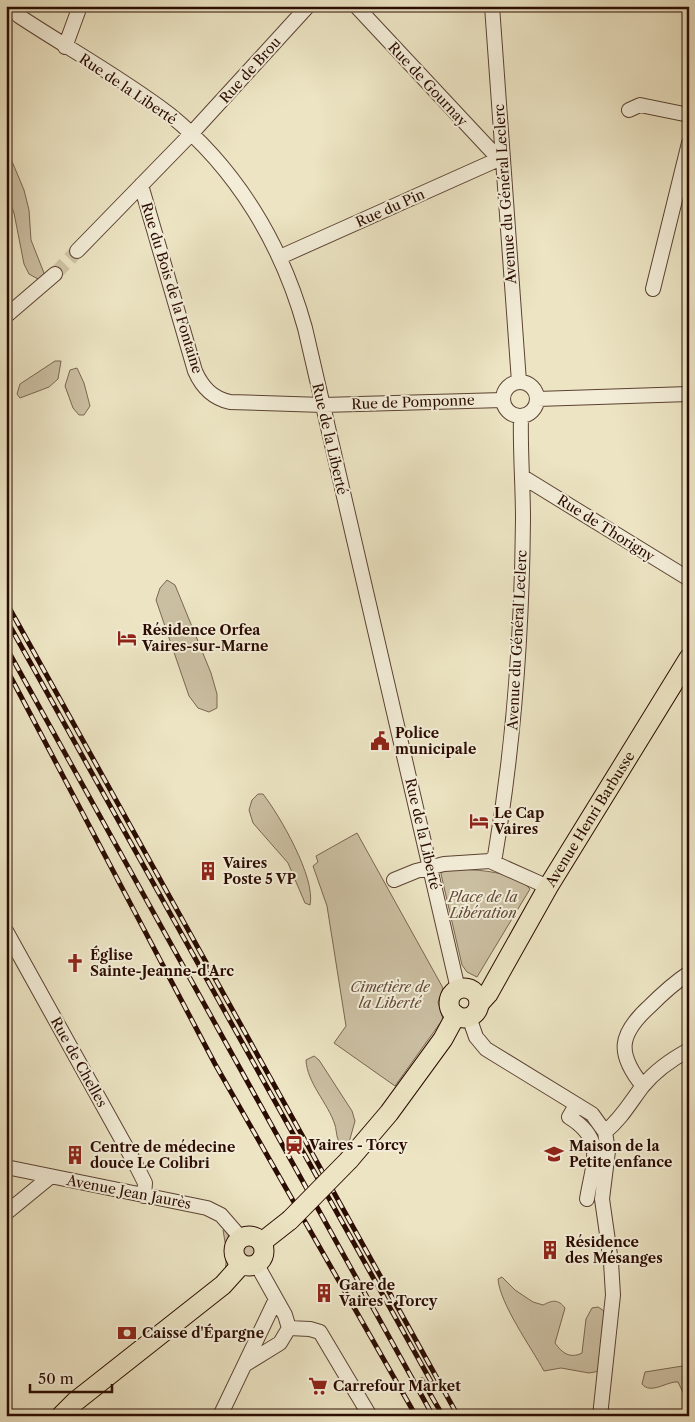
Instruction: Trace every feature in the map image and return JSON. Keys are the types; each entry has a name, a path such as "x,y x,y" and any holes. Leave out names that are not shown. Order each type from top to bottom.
{"main road":[{"name":"Avenue Henri Barbusse","path":"467,1003 493,981 548,887 689,658"},
{"path":"262,1242 290,1220 349,1160 389,1113 441,1043 467,1003"},
{"path":"61,1416 70,1405 265,1253 262,1242 252,1236 241,1238 236,1244 234,1253 249,1264"}],"street":[{"name":"Rue de la Liberté","path":"10,6 20,16 159,108 191,134 240,189 280,257 298,304 430,867 476,1037 486,1049 572,1111"},
{"path":"65,46 80,6"},
{"name":"Rue de Brou","path":"77,251 191,134 308,6"},
{"name":"Rue de Gournay","path":"356,6 501,158"},
{"name":"Avenue du Général Leclerc","path":"492,6 501,158 519,382"},
{"path":"629,110 640,105 689,115"},
{"path":"653,289 684,190 689,143"},
{"name":"Rue du Pin","path":"280,257 501,158"},
{"name":"Rue du Bois de la Fontaine","path":"142,185 195,370 205,389 217,398 230,402 323,405"},
{"path":"6,316 55,274"},
{"path":"519,382 533,389 537,399 533,410 521,416 510,413 503,400 506,390 519,382"},
{"path":"537,399 689,394"},
{"name":"Rue de Pomponne","path":"323,405 503,400"},
{"name":"Avenue du Général Leclerc","path":"490,861 494,856 496,846 517,681 522,586 523,477 521,416"},
{"name":"Rue de Thorigny","path":"523,477 689,579"},
{"path":"394,880 430,867 490,861 548,887"},
{"name":"Rue de Chelles","path":"6,931 145,1183 144,1196"},
{"path":"643,1086 630,1069 626,1059 625,1038 627,1030 673,984 689,973"},
{"path":"605,1132 618,1122 643,1086 662,1069 689,1050"},
{"path":"572,1111 592,1114 605,1132 608,1151 602,1199 612,1262 613,1295 611,1330 600,1416"},
{"path":"572,1111 588,1131 594,1148 587,1199"},
{"name":"Avenue Jean Jaurès","path":"6,1167 216,1211 232,1226 241,1238"},
{"path":"6,1213 50,1177"},
{"path":"249,1264 276,1299 289,1328"},
{"path":"220,1416 276,1299"},
{"path":"246,1364 280,1343 289,1328"},
{"path":"289,1328 310,1329 320,1332 370,1416"}],"green space":[{"path":"6,147 24,190 29,210 31,240 44,273 43,277 38,279 29,274 24,264 14,213 6,191"},
{"path":"55,361 61,361 58,379 49,387 20,398 17,394 20,384"},
{"path":"77,368 84,383 90,406 84,415 79,415 73,408 65,386 70,370"},
{"path":"167,580 175,585 211,673 217,694 217,708 209,712 198,708 189,696 156,600 160,588"},
{"path":"258,794 263,794 270,804 295,848 308,879 310,905 305,903 288,863 253,823 249,810 252,800"},
{"name":"Cimetière de la Liberté","path":"357,833 443,988 438,1002 443,1019 395,1086 334,1043 346,1026 327,906 313,866 318,862 316,856"},
{"name":"Place de la Libération","path":"456,869 485,871 505,875 515,878 530,889 477,977 467,972 462,965 441,874 442,871"},
{"path":"314,1056 319,1060 352,1111 355,1121 348,1146 342,1146 339,1141 332,1117 310,1077 306,1060"},
{"path":"223,1230 226,1230 228,1234 230,1248 230,1268 225,1272 227,1254"},
{"path":"249,1244 254,1246 256,1251 254,1256 249,1258 244,1256 242,1251 244,1246"},
{"path":"502,1277 515,1290 533,1302 543,1305 555,1301 565,1308 555,1343 560,1350 570,1355 582,1353 586,1319 592,1308 598,1307 604,1311 600,1371 589,1373 561,1368 544,1371 504,1301 498,1279"},
{"path":"689,1365 689,1405 678,1382 654,1388 646,1387 642,1384 645,1372"}],"tunnel":[{"path":"55,274 77,251"}],"railway":[{"path":"6,602 458,1416"},
{"path":"6,619 433,1385"},
{"path":"6,647 433,1416"},
{"path":"6,668 215,1064 416,1416"},
{"path":"422,1380 443,1416"}],"place":[{"name":"Résidence Orfea Vaires-sur-Marne","path":"127,638"},
{"name":"Police municipale","path":"380,741"},
{"name":"Le Cap Vaires","path":"479,821"},
{"name":"Vaires Poste 5 VP","path":"208,871"},
{"name":"Église Sainte-Jeanne-d'Arc","path":"75,963"},
{"name":"Vaires - Torcy","path":"294,1145"},
{"name":"Maison de la Petite enfance","path":"554,1154"},
{"name":"Centre de médecine douce Le Colibri","path":"75,1155"},
{"name":"Résidence des Mésanges","path":"550,1250"},
{"name":"Gare de Vaires - Torcy","path":"324,1293"},
{"name":"Caisse d'Épargne","path":"127,1333"},
{"name":"Carrefour Market","path":"318,1386"}]}
